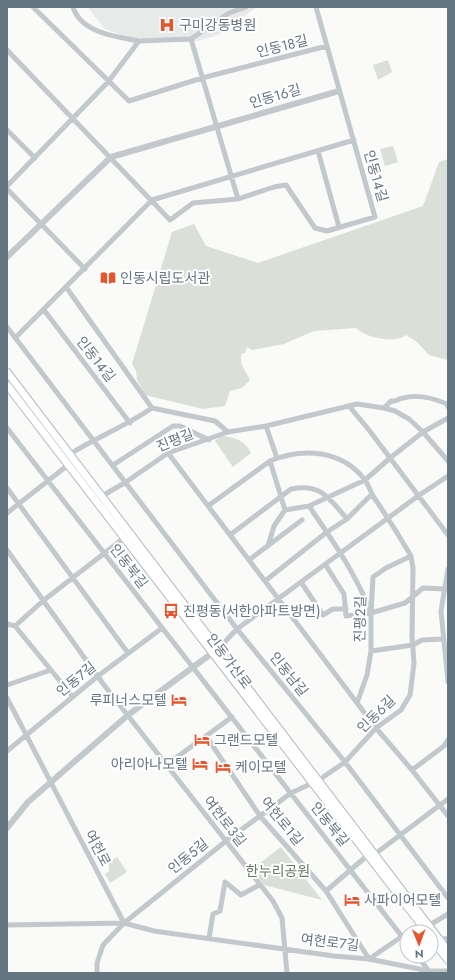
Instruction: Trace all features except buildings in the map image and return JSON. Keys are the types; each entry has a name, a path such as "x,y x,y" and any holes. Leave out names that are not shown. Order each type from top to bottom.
{"main road":[{"name":"인동가산로","path":"7,372 219,648 316,782"},
{"name":"인동가산로","path":"7,385 213,653 316,782 423,924"},
{"name":"인동가산로","path":"439,940 448,951"},
{"path":"439,948 448,960"}],"street":[{"path":"33,7 108,82"},
{"path":"74,7 86,24 107,35 139,41 191,39 230,13 246,7"},
{"name":"인동18길","path":"108,82 129,101 202,78 327,46 316,7"},
{"path":"191,39 233,176 238,199"},
{"path":"85,269 7,188 108,82 139,41"},
{"path":"327,46 354,140"},
{"path":"7,50 152,200"},
{"name":"인동16길","path":"7,256 111,157 217,125 340,91"},
{"path":"7,130 35,158"},
{"name":"인동14길","path":"16,338 152,200 354,140 376,218 327,231 315,228 286,185 274,187 238,199 193,203 170,220 152,200"},
{"path":"318,151 339,228"},
{"name":"인동14길","path":"66,287 152,408"},
{"name":"인동14길","path":"44,310 130,423"},
{"name":"인동남길","path":"7,327 237,629 345,762 448,898"},
{"path":"384,408 390,401 395,402 403,398 430,397 447,404 448,407"},
{"name":"진평길","path":"102,496 126,482 168,453 209,440 228,432 266,426 357,404 395,411 409,419 448,460"},
{"path":"349,406 369,430 448,535"},
{"path":"70,454 93,439 130,423 152,408 215,421 228,432"},
{"path":"268,546 274,526 285,510 309,506 365,480 423,432 448,418"},
{"path":"113,465 173,426 180,426 209,440"},
{"path":"266,426 277,458"},
{"name":"인동북길","path":"7,428 352,870 399,933"},
{"path":"208,506 270,461 277,458 308,452 320,453 342,460 365,480 372,494 388,518"},
{"path":"168,453 376,728 412,770 448,816"},
{"path":"270,461 285,510"},
{"path":"7,512 68,465"},
{"path":"7,828 28,802 128,715 213,653 237,629 418,496 448,476"},
{"path":"230,535 291,489 308,487 314,488 328,496 347,519"},
{"path":"7,488 128,654"},
{"path":"265,581 327,532 347,519 372,494"},
{"path":"309,506 341,552 362,590 371,613"},
{"name":"인동6길","path":"316,782 345,762 376,728 401,710 410,695 414,663 412,645 414,568 411,556 388,518"},
{"path":"249,560 302,520"},
{"path":"15,626 44,600 124,538"},
{"path":"7,550 128,715"},
{"name":"진평2길","path":"357,703 367,674 371,651 371,613 374,577 386,568 411,556"},
{"path":"325,564 344,594 346,616 371,613 405,603 423,588 445,589"},
{"path":"448,570 441,611 448,682"},
{"path":"302,582 323,615 333,609 346,609"},
{"path":"7,624 15,626 73,697"},
{"name":"인동7길","path":"7,750 98,676 162,628"},
{"path":"371,651 412,645 422,640 443,639"},
{"path":"7,686 51,670"},
{"name":"여헌로","path":"7,698 124,923"},
{"name":"여헌로3길","path":"128,715 259,885 273,901 282,918 287,973"},
{"path":"166,765 232,717"},
{"name":"여헌로1길","path":"206,736 260,816 326,891 369,959"},
{"path":"412,770 444,746 448,740"},
{"name":"인동5길","path":"97,973 97,963 103,945 124,923 226,841 291,793 316,782"},
{"path":"326,891 448,799"},
{"path":"209,938 213,914 220,911 225,882 241,895 259,885"},
{"path":"432,924 448,914"},
{"name":"여헌로7길","path":"7,925 124,923 154,931 334,956 369,959 429,971 448,971"},
{"path":"369,959 399,937"},
{"path":"439,940 448,939"},
{"path":"423,964 429,971"}],"shaded area":[{"name":"구미강동병원","path":"90,7 257,7 218,35 198,41 128,38 105,29 89,9"}],"green space":[{"path":"388,60 392,72 378,80 373,65"},
{"path":"393,146 398,162 385,166 380,149"},
{"path":"448,159 448,360 429,355 417,342 406,335 395,339 381,339 366,335 356,328 314,331 284,344 252,350 247,347 245,353 241,354 241,363 250,380 242,388 230,391 225,406 203,409 145,395 137,380 136,371 132,364 172,232 194,224 206,246 258,263 423,206 439,162"},
{"path":"221,436 239,440 246,445 251,453 233,467 215,441"},
{"name":"한누리공원","path":"281,847 322,900 264,885 252,869"},
{"path":"117,857 127,872 110,883 105,874 109,871 109,862"}],"place":[{"name":"구미강동병원","path":"167,25"},
{"name":"인동시립도서관","path":"108,278"},
{"name":"진평동(서한아파트방면)","path":"171,611"},
{"name":"루피너스모텔","path":"179,700"},
{"name":"그랜드모텔","path":"202,740"},
{"name":"아리아나모텔","path":"200,764"},
{"name":"케이모텔","path":"223,767"},
{"name":"사파이어모텔","path":"352,900"}]}
